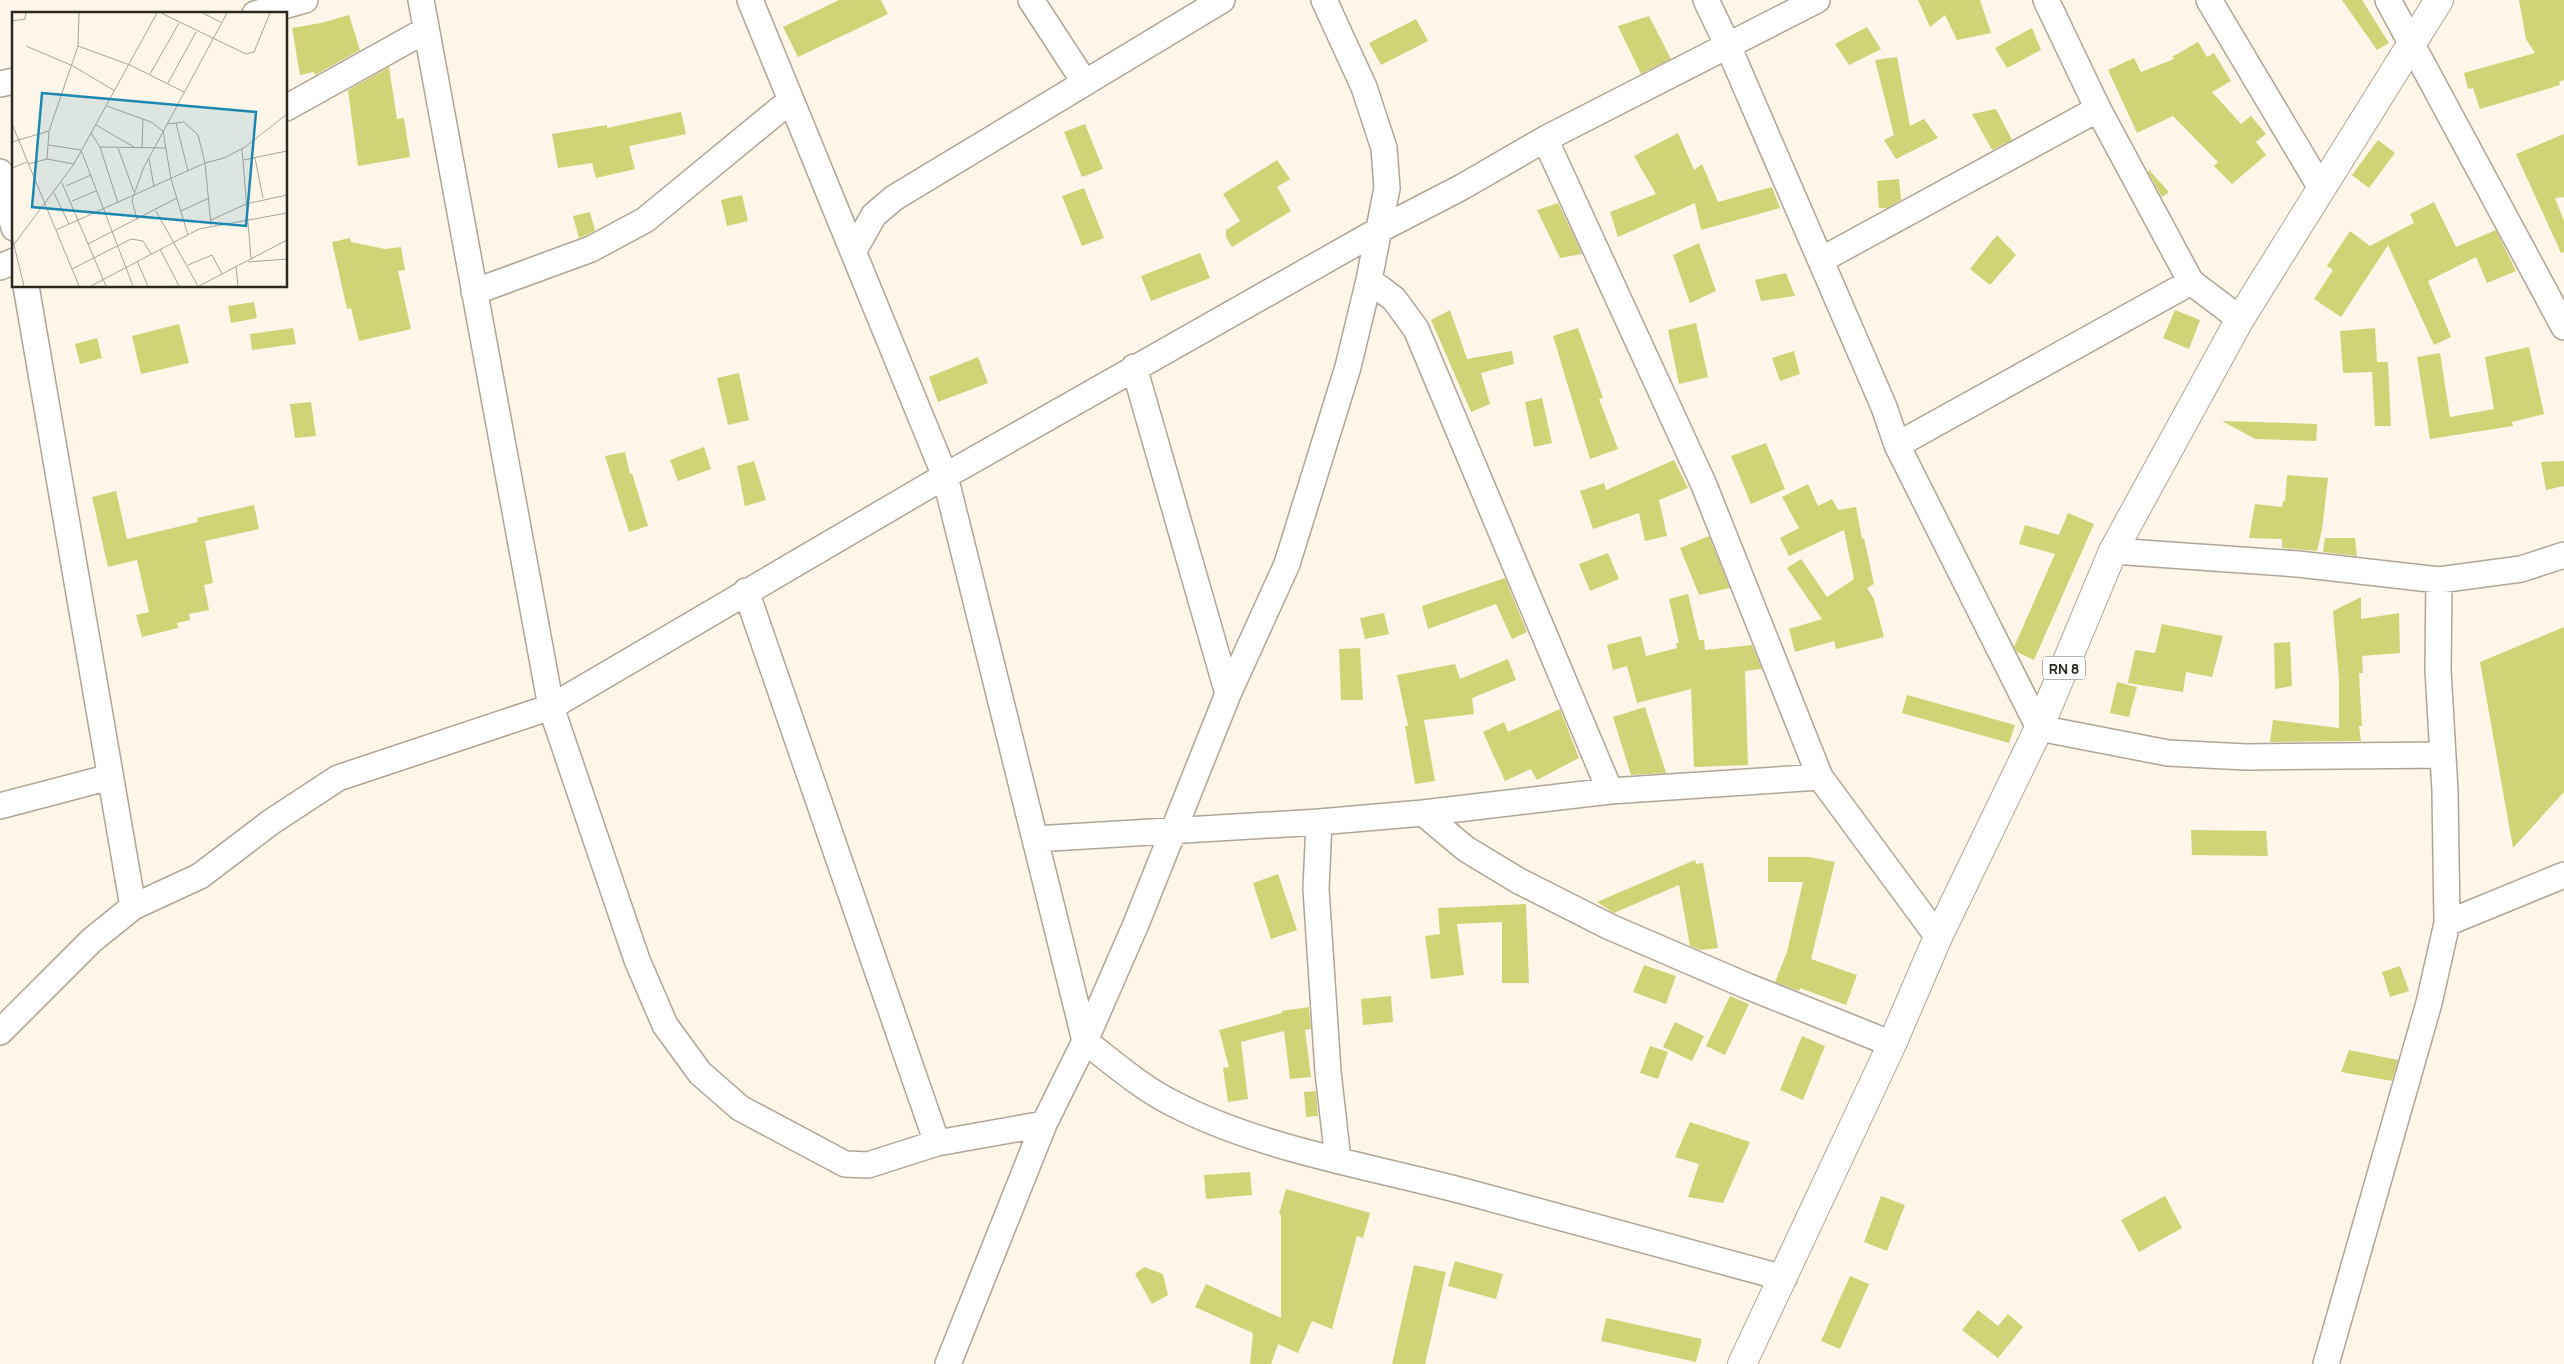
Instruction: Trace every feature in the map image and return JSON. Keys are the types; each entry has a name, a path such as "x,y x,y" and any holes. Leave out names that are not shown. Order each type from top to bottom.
{"main road":[{"name":"RN 8","path":"1742,1364 1784,1278 1892,1044 1938,938 2039,728 2113,551 2240,318 2439,0"}],"street":[{"path":"262,12 305,0"},
{"path":"421,0 551,708 637,960 665,1025 700,1073 740,1108 845,1164 868,1165 937,1142 1044,1124"},
{"path":"750,0 945,476 1085,1041 1173,1104 1247,1134 1302,1152 1509,1203 1784,1278"},
{"path":"1031,0 1085,83"},
{"path":"853,252 874,216 894,198 1222,0"},
{"path":"948,1364 1044,1124 1085,1041 1136,924 1228,694 1287,564 1348,367 1369,280 1387,188 1384,148 1364,87 1324,0"},
{"path":"1706,0 1728,46 1821,260 1884,407 1897,445 2039,728 2168,753 2246,757 2443,755"},
{"path":"0,1032 92,940 133,907 200,876 272,822 338,778 551,708 746,591 945,476 1379,230 1462,187 1545,139 1817,0"},
{"path":"2046,0 2098,109 2191,282 2240,318"},
{"path":"2209,0 2321,188"},
{"path":"2388,0 2564,327"},
{"path":"288,107 426,30"},
{"path":"474,292 591,249 645,220 791,100"},
{"path":"1821,260 2098,109"},
{"path":"1545,139 1704,485 1820,777 1938,938"},
{"path":"0,172 12,220"},
{"path":"0,267 12,262"},
{"path":"1369,280 1394,299 1416,329 1610,791"},
{"path":"1897,445 2191,282"},
{"path":"26,288 133,907"},
{"path":"1134,368 1228,694"},
{"path":"2113,551 2298,564 2439,580 2521,569 2564,555"},
{"path":"2326,1364 2429,1003 2446,923 2443,755 2438,670 2439,580"},
{"path":"746,591 937,1142"},
{"path":"0,806 110,777"},
{"path":"1035,839 1172,833 1319,822 1422,813 1610,791 1820,777"},
{"path":"1422,813 1466,849 1496,867 1610,927 1747,986 1892,1044"},
{"path":"1319,822 1316,889 1328,1072 1338,1160"},
{"path":"2446,923 2564,875"}],"building":[{"path":"839,0 881,0 888,14 798,57 783,27"},
{"path":"1918,0 1980,0 1991,33 1957,40 1945,15 1930,27"},
{"path":"2342,0 2362,0 2389,43 2377,50"},
{"path":"2519,0 2564,0 2564,80 2559,82 2560,85 2480,109 2473,88 2468,89 2464,73 2535,53 2526,39"},
{"path":"349,15 360,50 315,75 314,72 300,75 292,28 321,23"},
{"path":"1649,16 1671,59 1641,74 1618,26"},
{"path":"1416,19 1428,41 1381,65 1369,43"},
{"path":"1867,27 1881,49 1849,65 1835,44"},
{"path":"2032,28 2041,50 2007,68 1995,48"},
{"path":"2198,42 2207,57 2214,53 2231,81 2212,92 2241,124 2251,116 2266,134 2256,142 2266,155 2232,184 2214,166 2218,162 2173,116 2137,133 2108,70 2134,58 2141,72 2174,59 2172,57"},
{"path":"1897,57 1910,126 1924,119 1938,138 1896,159 1884,140 1894,135 1875,60"},
{"path":"389,67 397,119 404,118 410,157 358,166 348,90"},
{"path":"1996,109 2012,140 1992,150 1972,114"},
{"path":"681,112 686,134 629,146 635,169 596,178 592,163 558,168 552,134 607,125 607,128"},
{"path":"1085,124 1103,169 1082,177 1064,132"},
{"path":"1678,133 1694,170 1702,164 1718,202 1772,187 1780,208 1701,230 1695,203 1618,237 1610,212 1656,194 1634,156"},
{"path":"2564,134 2564,197 2555,198 2564,221 2564,252 2561,253 2516,154"},
{"path":"2378,140 2395,153 2369,188 2352,175"},
{"path":"1277,160 1290,179 1277,187 1291,211 1232,247 1226,237 1226,230 1240,221 1223,194"},
{"path":"2149,170 2169,192 2162,197 2148,172"},
{"path":"1899,179 1901,200 1887,208 1879,208 1877,181"},
{"path":"1084,188 1104,238 1082,246 1062,196"},
{"path":"742,195 748,221 727,226 721,200"},
{"path":"2434,202 2456,247 2496,230 2516,271 2487,283 2476,257 2428,281 2451,337 2434,345 2388,245 2341,317 2314,299 2333,270 2327,266 2350,231 2370,246 2414,223 2410,214"},
{"path":"1558,203 1582,254 1560,258 1537,210"},
{"path":"590,212 595,231 579,238 573,216"},
{"path":"1997,235 2016,255 1990,285 1970,269"},
{"path":"350,238 351,242 385,249 401,247 405,270 398,271 411,329 359,341 351,308 347,309 332,242"},
{"path":"1699,243 1716,291 1690,303 1673,255"},
{"path":"1200,253 1210,278 1151,301 1141,276"},
{"path":"1786,273 1795,296 1761,301 1755,280"},
{"path":"254,302 257,318 231,323 228,306"},
{"path":"1450,310 1467,359 1512,351 1514,364 1481,373 1490,404 1471,412 1431,320"},
{"path":"2175,310 2200,320 2189,349 2163,338"},
{"path":"1696,323 1708,377 1679,384 1668,330"},
{"path":"179,324 189,363 141,374 132,336"},
{"path":"293,328 296,344 252,350 250,334"},
{"path":"1578,328 1603,398 1599,399 1618,449 1590,459 1553,336"},
{"path":"2375,328 2377,362 2388,362 2391,426 2375,426 2372,372 2343,373 2340,331"},
{"path":"97,338 102,358 80,364 75,344"},
{"path":"2529,347 2544,414 2512,422 2513,426 2430,439 2417,357 2440,353 2450,417 2494,409 2485,357"},
{"path":"1794,351 1800,374 1780,381 1772,358"},
{"path":"978,357 988,383 938,402 929,377"},
{"path":"739,373 749,420 728,425 717,378"},
{"path":"1542,398 1552,443 1534,447 1525,402"},
{"path":"311,402 316,436 295,438 290,404"},
{"path":"2222,421 2317,424 2316,441 2255,439"},
{"path":"1766,443 1785,489 1751,504 1731,456"},
{"path":"704,447 711,469 678,481 670,460"},
{"path":"625,452 630,474 632,473 648,526 629,532 605,456"},
{"path":"1674,460 1688,488 1659,500 1667,536 1645,541 1639,513 1593,529 1580,491 1604,483 1606,490"},
{"path":"754,461 766,500 745,506 737,466"},
{"path":"2564,461 2564,486 2546,490 2541,462"},
{"path":"2287,475 2328,478 2322,530 2317,551 2282,548 2282,539 2249,538 2255,504 2282,507 2283,501 2285,501"},
{"path":"1808,484 1818,506 1832,499 1838,510 1856,507 1874,584 1867,588 1874,599 1884,637 1836,649 1834,641 1795,652 1789,629 1822,619 1787,568 1801,559 1827,597 1854,579 1844,530 1789,556 1780,538 1799,528 1782,497"},
{"path":"116,491 127,539 198,522 197,518 254,505 259,529 205,541 213,583 204,585 209,610 189,614 190,620 177,623 178,628 142,637 136,615 149,612 137,560 108,567 92,497"},
{"path":"2068,513 2094,524 2034,660 2017,652 2014,647 2055,554 2019,544 2025,525 2059,535"},
{"path":"1709,536 1730,588 1699,595 1680,548"},
{"path":"2325,538 2355,538 2357,556 2323,552"},
{"path":"1608,553 1619,579 1590,591 1579,564"},
{"path":"1505,578 1527,632 1512,639 1496,604 1428,629 1422,606"},
{"path":"1688,594 1699,640 1704,640 1705,650 1752,645 1762,669 1745,671 1748,765 1694,767 1691,689 1637,703 1627,666 1613,670 1607,645 1641,636 1646,656 1677,648 1676,643 1679,643 1669,599"},
{"path":"2361,597 2361,619 2399,613 2400,653 2362,656 2363,673 2359,673 2362,726 2359,726 2361,741 2270,742 2273,720 2339,728 2339,679 2333,611"},
{"path":"1384,613 1389,634 1365,639 1360,618"},
{"path":"2162,624 2223,636 2212,677 2186,672 2183,692 2128,683 2135,650 2155,653"},
{"path":"2564,627 2564,792 2513,848 2480,662"},
{"path":"2290,642 2292,686 2275,689 2274,643"},
{"path":"1360,648 1363,700 1341,700 1339,649"},
{"path":"1508,659 1516,680 1472,698 1474,714 1424,720 1435,781 1415,784 1405,726 1408,726 1397,675 1455,664 1460,679"},
{"path":"2117,682 2137,687 2129,717 2110,713"},
{"path":"1907,695 2015,725 2009,743 1902,713"},
{"path":"1645,707 1666,773 1631,775 1613,717"},
{"path":"1560,709 1579,758 1537,780 1531,769 1505,781 1483,732 1504,722 1508,732"},
{"path":"2191,830 2266,831 2268,856 2192,855"},
{"path":"1768,857 1809,857 1835,862 1811,959 1857,975 1846,1005 1800,988 1799,991 1775,982 1787,952 1803,882 1768,882"},
{"path":"1695,860 1696,864 1703,863 1718,948 1701,950 1690,946 1679,885 1614,913 1597,902"},
{"path":"1278,874 1297,930 1271,939 1253,883"},
{"path":"1526,904 1529,983 1502,983 1502,922 1457,924 1464,975 1431,979 1425,936 1440,934 1438,908"},
{"path":"1644,965 1676,976 1666,1004 1633,992"},
{"path":"2400,966 2409,991 2390,997 2382,972"},
{"path":"1391,996 1393,1022 1363,1025 1361,999"},
{"path":"1730,996 1749,1004 1725,1055 1706,1046"},
{"path":"1309,1007 1311,1029 1305,1030 1311,1077 1290,1079 1284,1031 1241,1042 1248,1099 1228,1102 1223,1068 1229,1067 1219,1030 1282,1013 1282,1011"},
{"path":"1675,1022 1704,1036 1692,1061 1663,1047"},
{"path":"1802,1036 1825,1046 1803,1100 1780,1090"},
{"path":"1650,1046 1668,1052 1658,1079 1640,1073"},
{"path":"2349,1050 2398,1060 2392,1081 2341,1072"},
{"path":"1316,1091 1318,1116 1306,1117 1304,1092"},
{"path":"1690,1122 1750,1142 1723,1203 1688,1197 1699,1164 1675,1157"},
{"path":"1250,1172 1252,1195 1206,1199 1204,1175"},
{"path":"1286,1189 1370,1213 1363,1238 1357,1236 1332,1329 1312,1321 1298,1353 1278,1344 1271,1364 1250,1364 1253,1333 1195,1307 1206,1284 1281,1318 1281,1215 1279,1214"},
{"path":"1881,1196 1905,1205 1887,1251 1864,1242"},
{"path":"2165,1196 2182,1228 2139,1252 2121,1220"},
{"path":"1455,1261 1503,1274 1496,1299 1448,1286"},
{"path":"1414,1265 1446,1272 1425,1364 1392,1364"},
{"path":"1144,1267 1163,1274 1168,1295 1152,1304 1135,1274"},
{"path":"1850,1276 1869,1284 1840,1349 1821,1341"},
{"path":"1978,1310 1998,1326 2008,1314 2023,1327 1998,1358 1962,1330"},
{"path":"1606,1318 1702,1339 1696,1362 1601,1341"}]}
